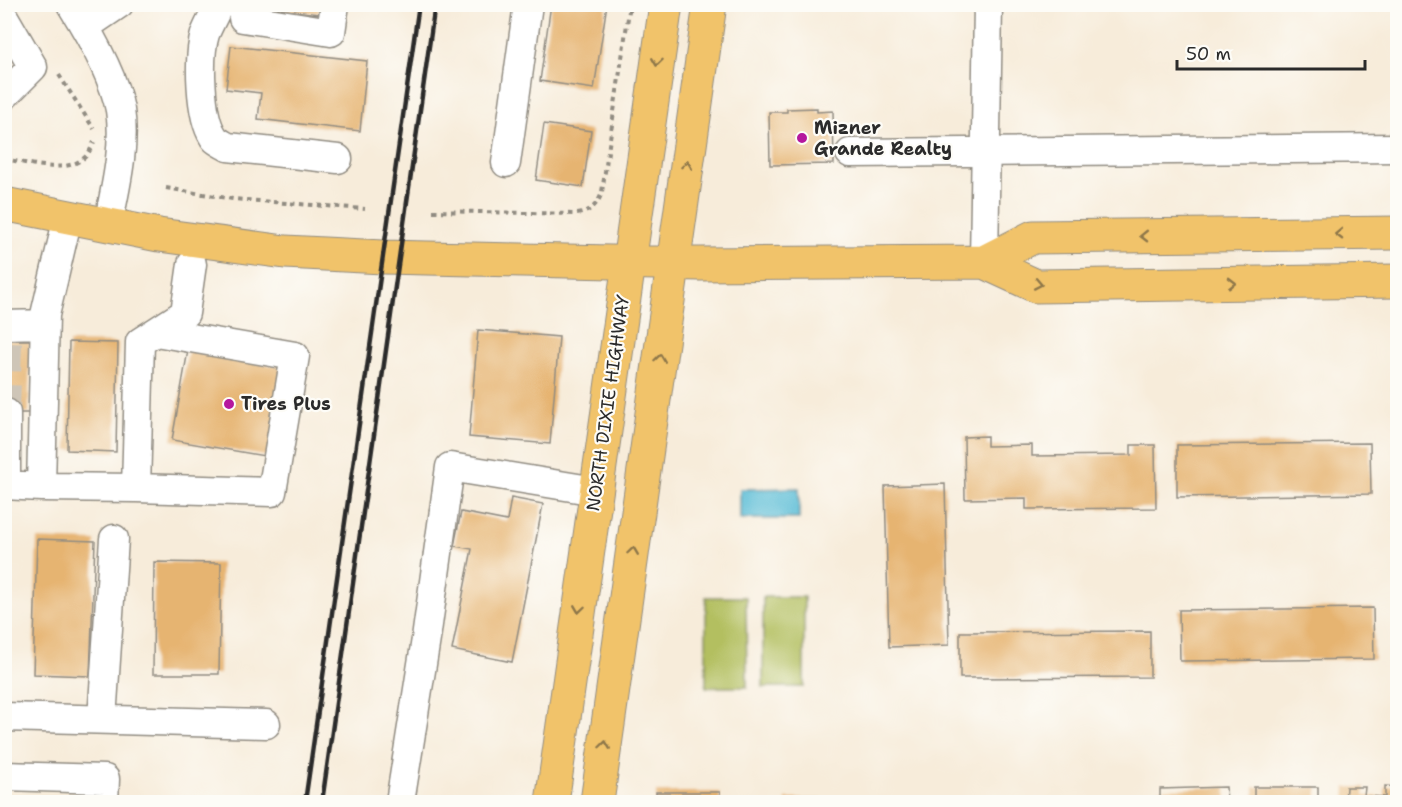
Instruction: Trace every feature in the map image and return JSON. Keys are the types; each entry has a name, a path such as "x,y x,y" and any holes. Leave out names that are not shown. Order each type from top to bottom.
{"main road":[{"name":"NORTH DIXIE HIGHWAY","path":"552,802 627,262 666,4"},
{"path":"597,802 710,4"},
{"path":"4,204 212,243 285,252 673,264 984,262 1036,286 1398,281"},
{"path":"984,262 1033,237 1398,233"}],"street":[{"path":"108,225 119,167 120,111 112,83 78,16 119,4"},
{"path":"219,4 205,35 200,60 206,120 213,138 228,147 338,159"},
{"path":"244,4 243,18 331,32 335,4"},
{"path":"506,163 528,4"},
{"path":"984,262 988,4"},
{"path":"4,96 33,67 7,18"},
{"path":"850,153 1398,148"},
{"path":"40,487 44,324 50,289 68,217"},
{"path":"136,488 140,342 185,313 192,264"},
{"path":"6,330 44,324"},
{"path":"6,413 5,485 272,492 295,356 156,332"},
{"path":"400,802 450,467 596,491"},
{"path":"102,719 114,539"},
{"path":"4,717 266,724"},
{"path":"4,777 105,779 104,802"}],"path":[{"path":"433,211 576,214 588,212 597,204 602,192 630,4"},
{"path":"4,159 62,166 76,162 87,154 95,141 96,132 57,73"},
{"path":"166,188 233,199 365,209"}],"green space":[{"path":"706,597 746,597 747,687 706,687"},
{"path":"763,597 804,597 804,687 763,687"}],"water":[{"path":"799,488 799,519 740,519 740,489"}],"building":[{"path":"260,4 320,4 319,14 260,7"},
{"path":"551,4 607,4 594,89 540,81"},
{"path":"231,46 367,61 360,131 258,119 261,93 226,89"},
{"name":"Mizner Grande Realty","path":"817,108 817,112 833,111 834,164 770,165 769,112"},
{"path":"544,124 591,131 583,187 536,180"},
{"path":"478,330 559,337 550,444 469,437"},
{"path":"4,340 30,340 29,413 4,413"},
{"path":"69,342 118,343 116,452 67,450"},
{"name":"Tires Plus","path":"188,350 287,368 270,457 172,440"},
{"path":"987,436 987,446 1032,445 1032,456 1131,455 1131,445 1155,445 1156,508 1026,509 1026,498 965,499 964,437"},
{"path":"1370,443 1371,494 1177,497 1177,445"},
{"path":"945,484 949,645 889,647 885,486"},
{"path":"511,498 543,504 512,662 452,650 472,549 454,546 461,512 507,521"},
{"path":"37,539 95,541 90,676 33,674"},
{"path":"154,562 221,563 219,674 153,674"},
{"path":"1373,608 1374,659 1180,661 1179,610"},
{"path":"1150,631 1150,677 960,678 960,632"},
{"path":"1385,786 1398,787 1398,802 1345,802 1346,787 1365,787 1364,796 1385,797"},
{"path":"1226,787 1227,802 1160,802 1160,789"},
{"path":"1254,787 1318,787 1318,802 1254,802"},
{"path":"656,792 720,792 720,802 656,802"},
{"path":"786,799 835,799 835,802 786,802"}],"tunnel":[{"path":"6,413 8,340"}],"railway":[{"path":"305,802 419,4"},
{"path":"322,802 435,4"}],"place":[{"name":"Mizner Grande Realty","path":"802,138"},
{"name":"Tires Plus","path":"229,404"}]}
